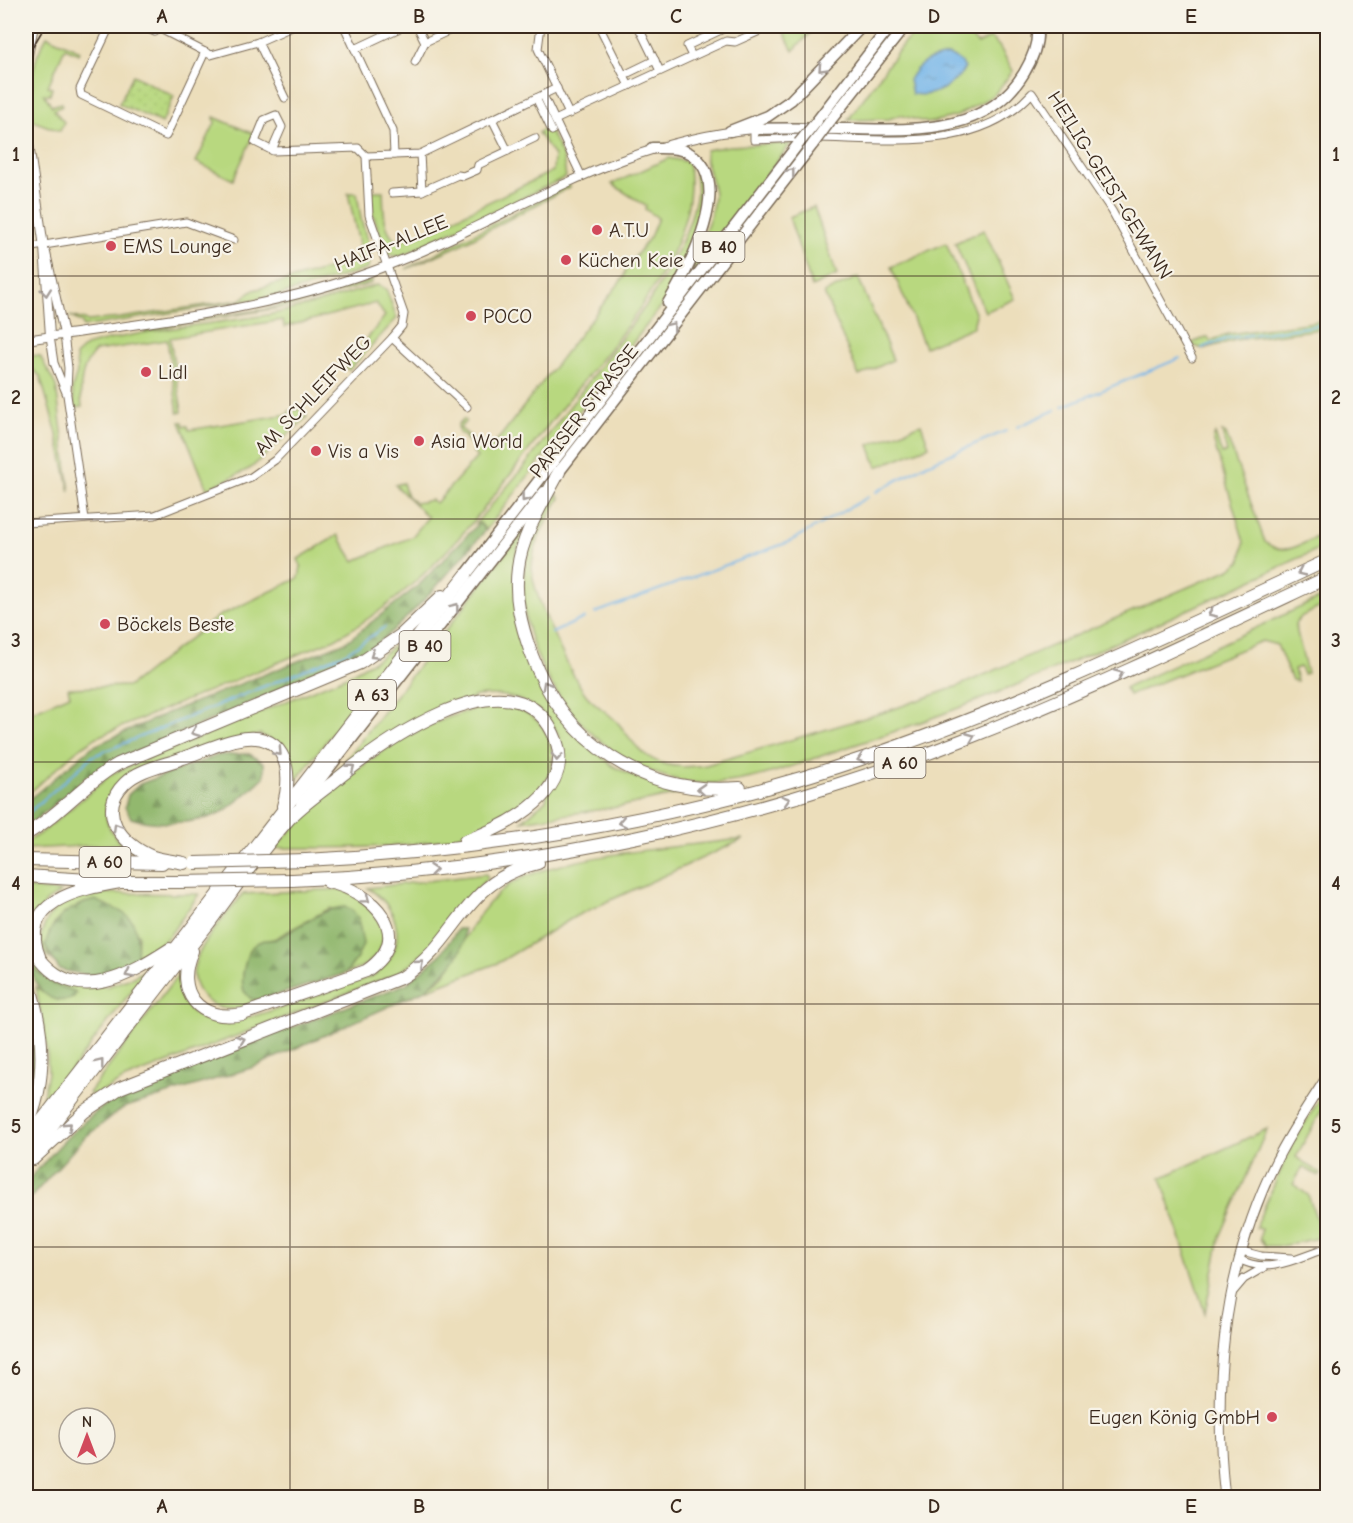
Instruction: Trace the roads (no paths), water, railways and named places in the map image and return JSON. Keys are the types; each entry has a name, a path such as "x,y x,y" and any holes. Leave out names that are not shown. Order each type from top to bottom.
{"highway":[{"path":"730,131 768,116 791,100 862,26"},
{"name":"PARISER STRASSE","path":"466,575 890,26"},
{"name":"PARISER STRASSE","path":"285,817 559,472 905,26"},
{"path":"872,68 914,26"},
{"path":"754,129 927,130 964,121 987,109 1016,84 1033,55 1037,26"},
{"path":"638,352 682,278 699,236 711,193 708,173 694,156 682,150 652,148"},
{"path":"559,472 521,547 516,591 519,615 534,661 561,709 578,730 613,759 658,781 705,789 780,783"},
{"name":"A 60","path":"26,860 189,863 306,860 436,850 615,823 780,783 866,757 982,714 1328,560"},
{"path":"26,834 60,810 93,779 118,764 360,663 401,635 466,575"},
{"name":"A 63","path":"26,1159 200,934 466,575"},
{"name":"A 60","path":"26,876 120,882 312,879 459,867 613,842 790,799 956,743 1066,698 1328,577"},
{"path":"285,817 381,746 446,711 488,699 504,699 528,707 547,723 556,740 557,768 549,787 536,803 513,820 481,835 436,850"},
{"path":"189,863 152,856 117,831 111,809 117,793 128,780 143,772 226,743 256,738 275,747 282,754 289,769 285,817"},
{"name":"A 63","path":"26,1141 179,944 285,817"},
{"path":"26,1166 84,1112 120,1088 403,977 432,954 471,902 486,887 504,875 529,865 613,842"},
{"path":"200,934 186,967 187,984 189,993 199,1007 211,1015 243,1014 366,971 379,961 387,946 387,925 383,915 368,900 349,888 312,879"},
{"path":"120,882 68,893 45,911 35,933 37,952 46,966 73,981 109,982 133,972 179,944"},
{"path":"26,975 38,1023 42,1062 39,1096 26,1129"}],"main road":[{"path":"1226,1497 1220,1439 1220,1383 1230,1297 1241,1255 1276,1161 1328,1075"}],"street":[{"path":"26,65 34,26"},
{"path":"110,26 80,89 81,95 166,136 205,52"},
{"path":"141,26 155,32 160,27 211,55 258,42 293,26"},
{"path":"344,26 393,131 394,155"},
{"path":"355,50 404,26"},
{"path":"417,26 425,42"},
{"path":"415,62 425,42 459,26"},
{"path":"544,26 538,49 569,114"},
{"path":"599,26 629,86"},
{"path":"638,26 660,71"},
{"path":"554,126 569,114 692,56 726,41 735,42 771,26"},
{"path":"692,56 687,46 720,28 726,41"},
{"path":"258,42 285,98"},
{"path":"624,75 655,60"},
{"path":"272,150 282,127 276,115 264,120 255,141 272,150 358,148 366,156 420,154 557,88"},
{"name":"HEILIG-GEIST-GEWANN","path":"754,129 754,140 936,138 972,131 995,122 1016,109 1032,93 1112,211 1192,358"},
{"path":"539,96 581,175"},
{"path":"492,119 507,151"},
{"path":"26,124 44,246 54,363 67,395"},
{"name":"HAIFA-ALLEE","path":"26,340 267,302 337,283 386,266 581,175 652,148 730,131 754,129"},
{"path":"392,193 422,191 458,175 463,176 478,165 535,138"},
{"path":"420,154 422,191"},
{"name":"AM SCHLEIFWEG","path":"26,523 154,515 264,469 392,338 402,326 404,314 369,215 366,156"},
{"path":"26,248 186,222 234,240"},
{"path":"44,246 53,276 63,334 68,368 67,395 85,519"},
{"name":"AM SCHLEIFWEG","path":"392,338 467,407"},
{"path":"1230,1297 1245,1279 1263,1268 1328,1248"},
{"path":"1241,1255 1272,1258 1302,1256"},
{"path":"1241,1255 1263,1268"}],"water":[{"path":"949,55 961,62 965,68 955,80 935,92 912,94 909,80 917,69 930,59"}],"waterway":[{"path":"1202,348 1229,338 1328,324"},
{"path":"1062,407 1180,358"},
{"path":"1017,427 1055,410"},
{"path":"876,492 927,464 1006,431"},
{"path":"595,613 789,542 868,497"},
{"path":"552,633 584,618"},
{"path":"26,815 93,756 346,653 385,627"}],"tram line":[{"path":"26,58 45,26"}],"place":[{"name":"A.T.U","path":"597,230"},
{"name":"EMS Lounge","path":"111,246"},
{"name":"Küchen Keie","path":"566,260"},
{"name":"POCO","path":"471,316"},
{"name":"Lidl","path":"146,372"},
{"name":"Asia World","path":"419,441"},
{"name":"Vis a Vis","path":"316,451"},
{"name":"Böckels Beste","path":"105,624"},
{"name":"Eugen König GmbH","path":"1272,1417"}]}
